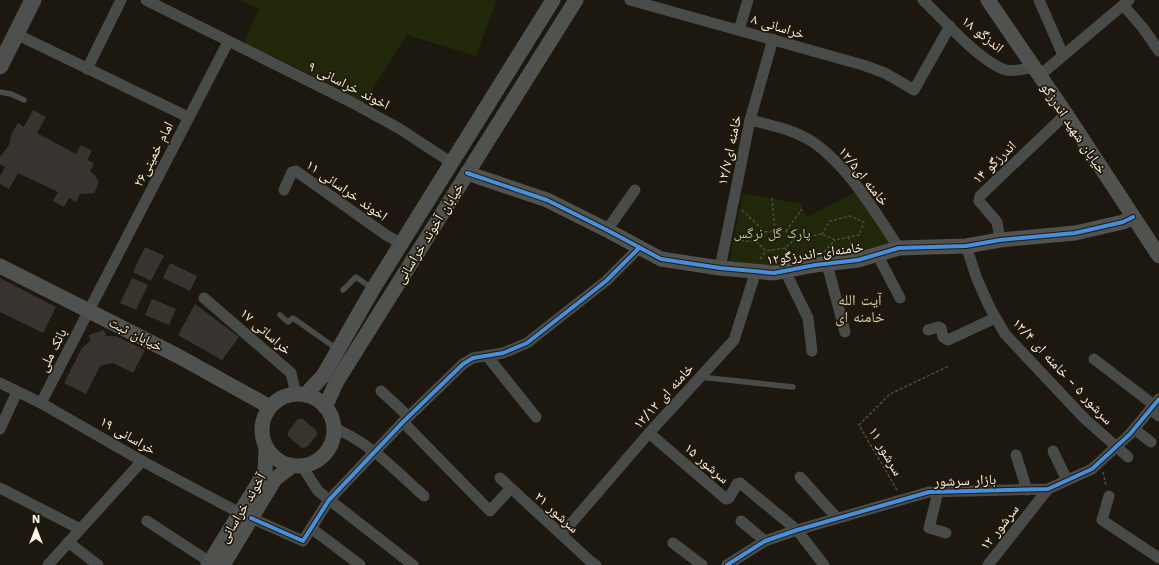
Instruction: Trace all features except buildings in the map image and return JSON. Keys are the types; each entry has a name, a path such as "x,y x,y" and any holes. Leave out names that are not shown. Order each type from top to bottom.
{"main road":[{"path":"0,40 20,0"},
{"path":"0,66 33,0"},
{"name":"خیابان آخوند خراسانی","path":"300,395 323,376 337,349 373,290 553,0"},
{"name":"خیابان آخوند خراسانی","path":"325,407 337,382 576,0"},
{"name":"خیابان شهید اندرزگو","path":"988,0 1066,114 1159,256"},
{"name":"خامنه‌ای-اندرزگو۱۲","path":"467,173 547,200 661,259 720,268 774,273 858,260 900,248 966,246 1000,240 1075,233 1123,222 1133,217"},
{"name":"خیابان ثبت","path":"0,266 191,363 270,407"},
{"path":"300,395 316,399 325,407 331,416 334,428 333,439 322,457 313,463 297,466 273,457 266,448 262,438 264,416 270,407 286,396 300,395"},
{"name":"آخوند خراسانی","path":"246,516 265,472 266,448"},
{"name":"آخوند خراسانی","path":"213,564 246,516 275,479 297,466"}],"street":[{"path":"87,69 120,0"},
{"name":"اخوند خراسانی ۹","path":"146,0 351,102 400,129 452,163"},
{"name":"خراسانی ۸","path":"630,0 862,65 885,73 914,90 950,26"},
{"path":"739,30 748,0"},
{"name":"اندزگو ۱۸","path":"923,0 985,59 1006,70 1036,71"},
{"path":"1039,0 1063,55"},
{"path":"1036,71 1063,55 1126,3 1159,50"},
{"name":"امام خمینی۲۶","path":"16,34 188,118 89,310"},
{"name":"خامنه ای۱۲/۷","path":"720,268 750,120 773,39"},
{"path":"188,118 228,42"},
{"name":"اندرزگو ۱۴","path":"1000,240 997,222 979,201 979,198 1066,114"},
{"name":"خامنه ای۱۲/۵","path":"750,120 773,125 798,134 812,141 825,152 849,177 900,248"},
{"name":"اخوند خراسانی ۱۱","path":"284,190 292,172 296,171 386,235 402,244"},
{"path":"607,230 635,190"},
{"name":"سرشور ۵ - خامنه ای ۱۲/۴","path":"966,246 977,279 995,318 1005,334 1084,418 1128,457"},
{"path":"360,565 311,528 329,500 405,419 467,360 503,353 527,342 606,281 639,248"},
{"path":"876,254 900,298"},
{"path":"827,264 846,332"},
{"name":"خامنه ای ۱۲/۱۲","path":"568,527 649,433 734,340 756,271"},
{"path":"785,271 808,318 812,351"},
{"name":"خراساتی ۱۷","path":"204,298 291,373 300,395"},
{"name":"بانک ملی","path":"41,403 89,310"},
{"path":"928,330 941,328 943,336 948,340 995,318"},
{"path":"487,356 536,417"},
{"path":"1094,359 1155,407"},
{"name":"خراسانی ۱۹","path":"0,383 41,403 142,461 246,516 303,541 311,528"},
{"path":"381,390 405,419 490,511 510,489"},
{"path":"0,429 17,392"},
{"name":"بازار سرشور","path":"727,565 765,541 796,530 929,492 1048,489 1092,469 1155,407"},
{"path":"334,428 351,435 374,452 424,496"},
{"path":"1134,429 1151,442"},
{"name":"سرشور ۱۵","path":"649,433 726,499 729,498 738,483 740,483 796,530"},
{"path":"1053,451 1067,480"},
{"path":"1016,455 1027,490"},
{"path":"49,565 142,461"},
{"path":"297,466 318,491 413,565"},
{"path":"800,477 837,518"},
{"name":"سرشور ۲۱","path":"500,478 591,564"},
{"path":"0,488 80,529"},
{"name":"سرشور ۱۲","path":"988,565 1048,489"},
{"path":"938,492 929,528 946,533"},
{"path":"1109,496 1102,520 1159,558"},
{"path":"147,521 213,564"},
{"path":"741,521 765,541"},
{"path":"796,530 824,565"},
{"path":"68,542 98,565"},
{"path":"673,543 702,565"}],"lane":[{"path":"0,92 11,94 24,100"},
{"path":"343,290 356,277 373,290"},
{"path":"280,315 288,322 294,318 337,349"},
{"path":"700,377 793,387"}],"path":[{"path":"772,198 775,232"},
{"path":"733,203 765,232 786,231 802,209"},
{"path":"726,238 757,242 766,251 785,248 794,240 822,234 835,240 859,235 864,222 850,216 830,221 822,234"},
{"path":"786,231 794,240"},
{"path":"757,242 765,232"},
{"path":"1101,460 1109,496"}],"green space":[{"path":"241,0 497,0 476,56 407,35 363,104 298,68 244,43 259,9"},
{"name":"پارک گل نرگس","path":"855,192 893,243 856,255 775,267 729,263 743,193 802,204 802,209 808,217"}],"cycle path":[{"path":"467,173 547,200 661,259 720,268 774,273 815,265 858,260 899,248 966,246 1000,240 1075,233 1123,222 1133,217"},
{"path":"251,518 303,541 329,500 403,422 463,364 473,358 503,353 527,343 606,281 639,248"},
{"path":"727,565 765,541 797,530 929,492 1048,489 1092,469 1130,434 1159,399"}],"district":[{"name":"آیت الله خامنه ای","path":"860,308"}]}
